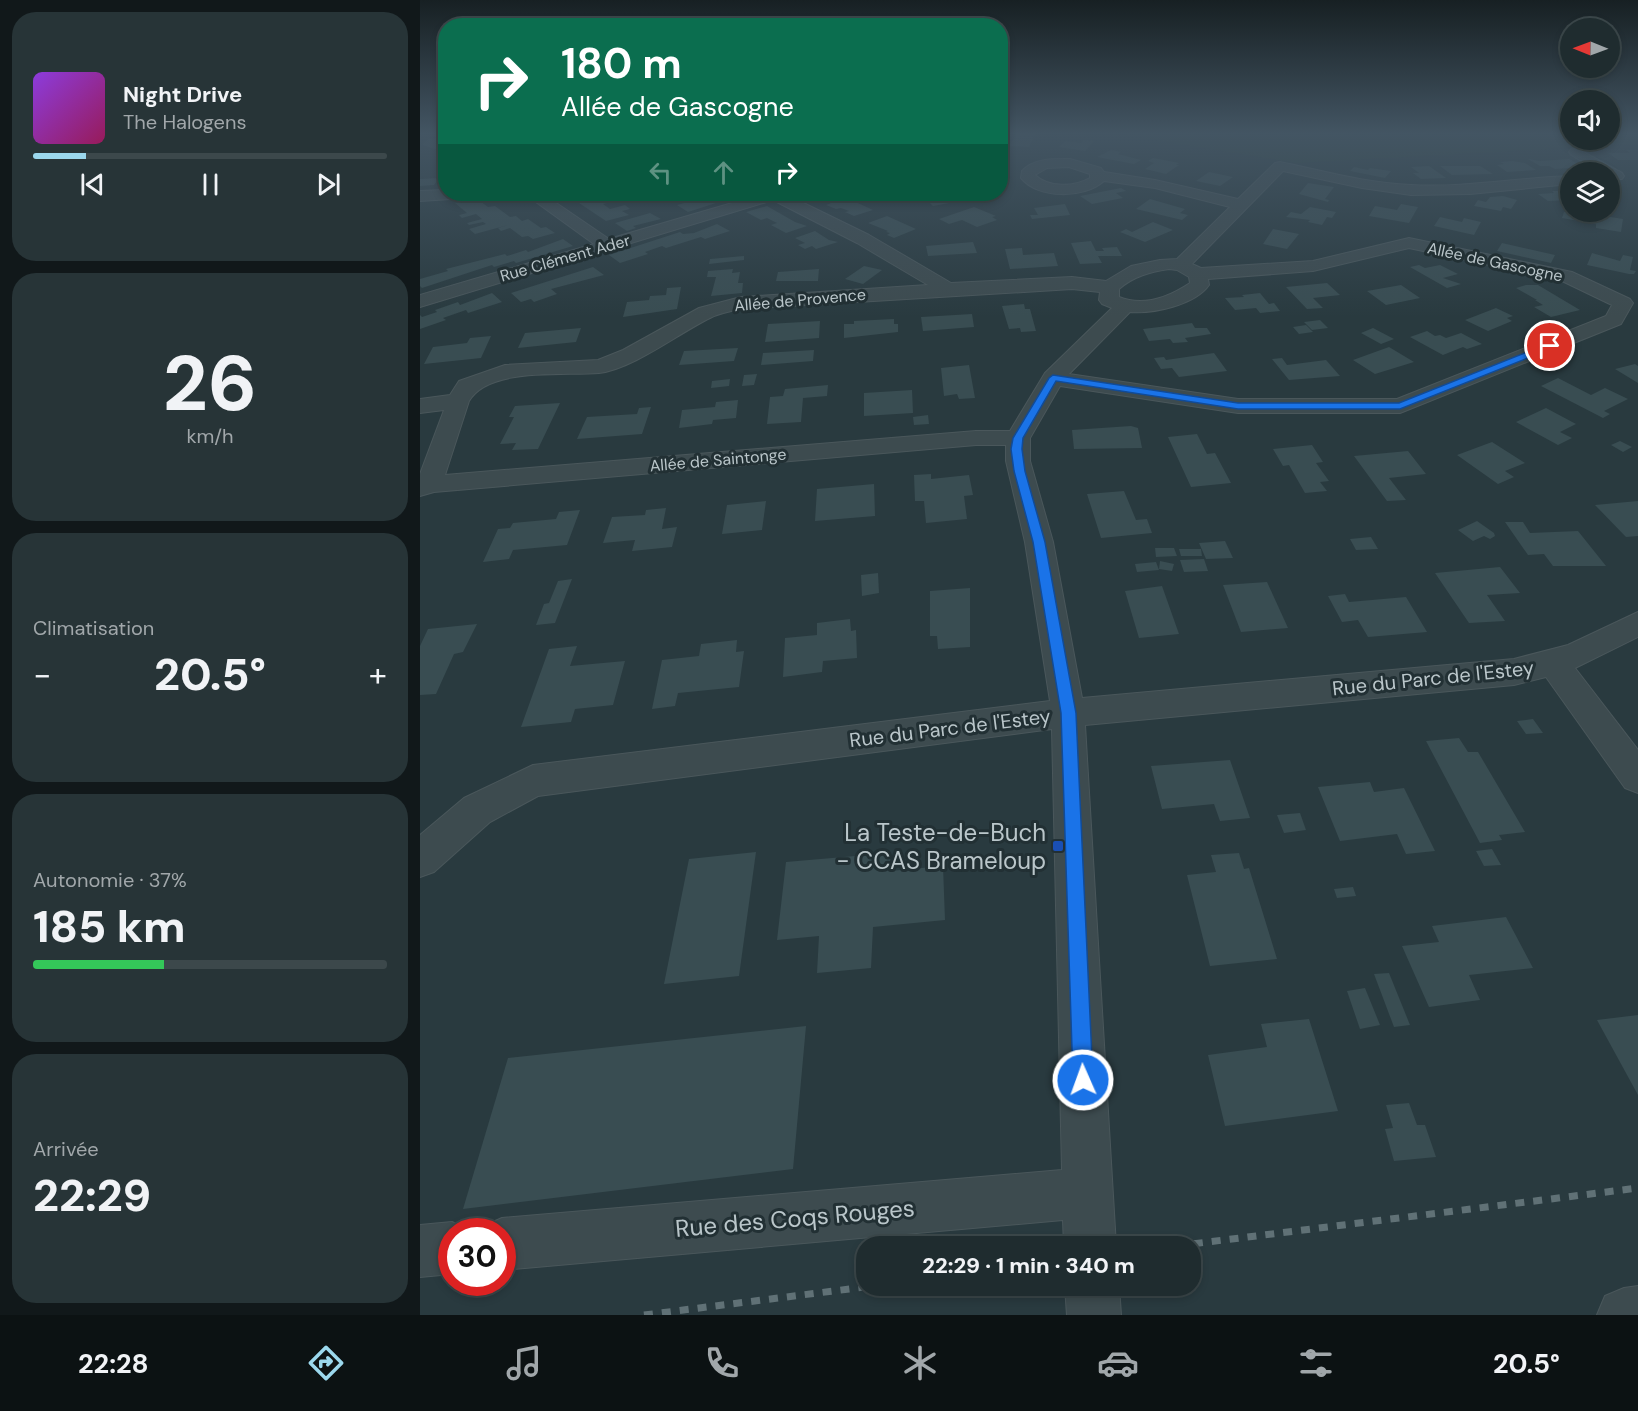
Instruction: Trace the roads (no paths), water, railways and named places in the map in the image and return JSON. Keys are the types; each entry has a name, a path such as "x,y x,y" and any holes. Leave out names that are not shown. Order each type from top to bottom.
{"street":[{"path":"1198,194 1242,205"},
{"path":"1190,269 1252,194"},
{"path":"420,196 438,195"},
{"path":"544,201 608,246"},
{"name":"Rue Clément Ader","path":"420,301 753,201"},
{"path":"789,201 863,239 948,289"},
{"name":"Allée de Gascogne","path":"1053,378 1238,406 1400,406 1614,320 1623,303 1566,276 1409,243 1313,266 1190,269"},
{"path":"1146,267 1190,269 1200,285 1185,296 1153,307 1124,307 1109,300 1110,287 1125,274 1146,267"},
{"name":"Allée de Provence","path":"425,486 458,401 467,386 505,371 602,366 630,354 706,312 741,303 948,289 1072,283 1110,287"},
{"path":"1090,1236 1068,713 1039,542 1018,461 1018,438 1053,378 1124,307"},
{"path":"420,406 458,401"},
{"name":"Allée de Saintonge","path":"425,486 976,438 1018,438"},
{"name":"Rue du Parc de l'Estey","path":"420,859 477,810 533,781 1068,713 1514,672 1554,664 1587,652 1638,623"},
{"path":"1554,664 1638,777"},
{"name":"Rue des Coqs Rouges","path":"516,1243 1088,1193"},
{"path":"420,1251 438,1249"},
{"path":"1093,1296 1094,1315"},
{"path":"1624,1315 1638,1313"}],"railway":[{"path":"1201,1243 1638,1188"},
{"path":"644,1315 856,1288"}],"place":[{"name":"La Teste-de-Buch - CCAS Brameloup","path":"1058,846"}]}
